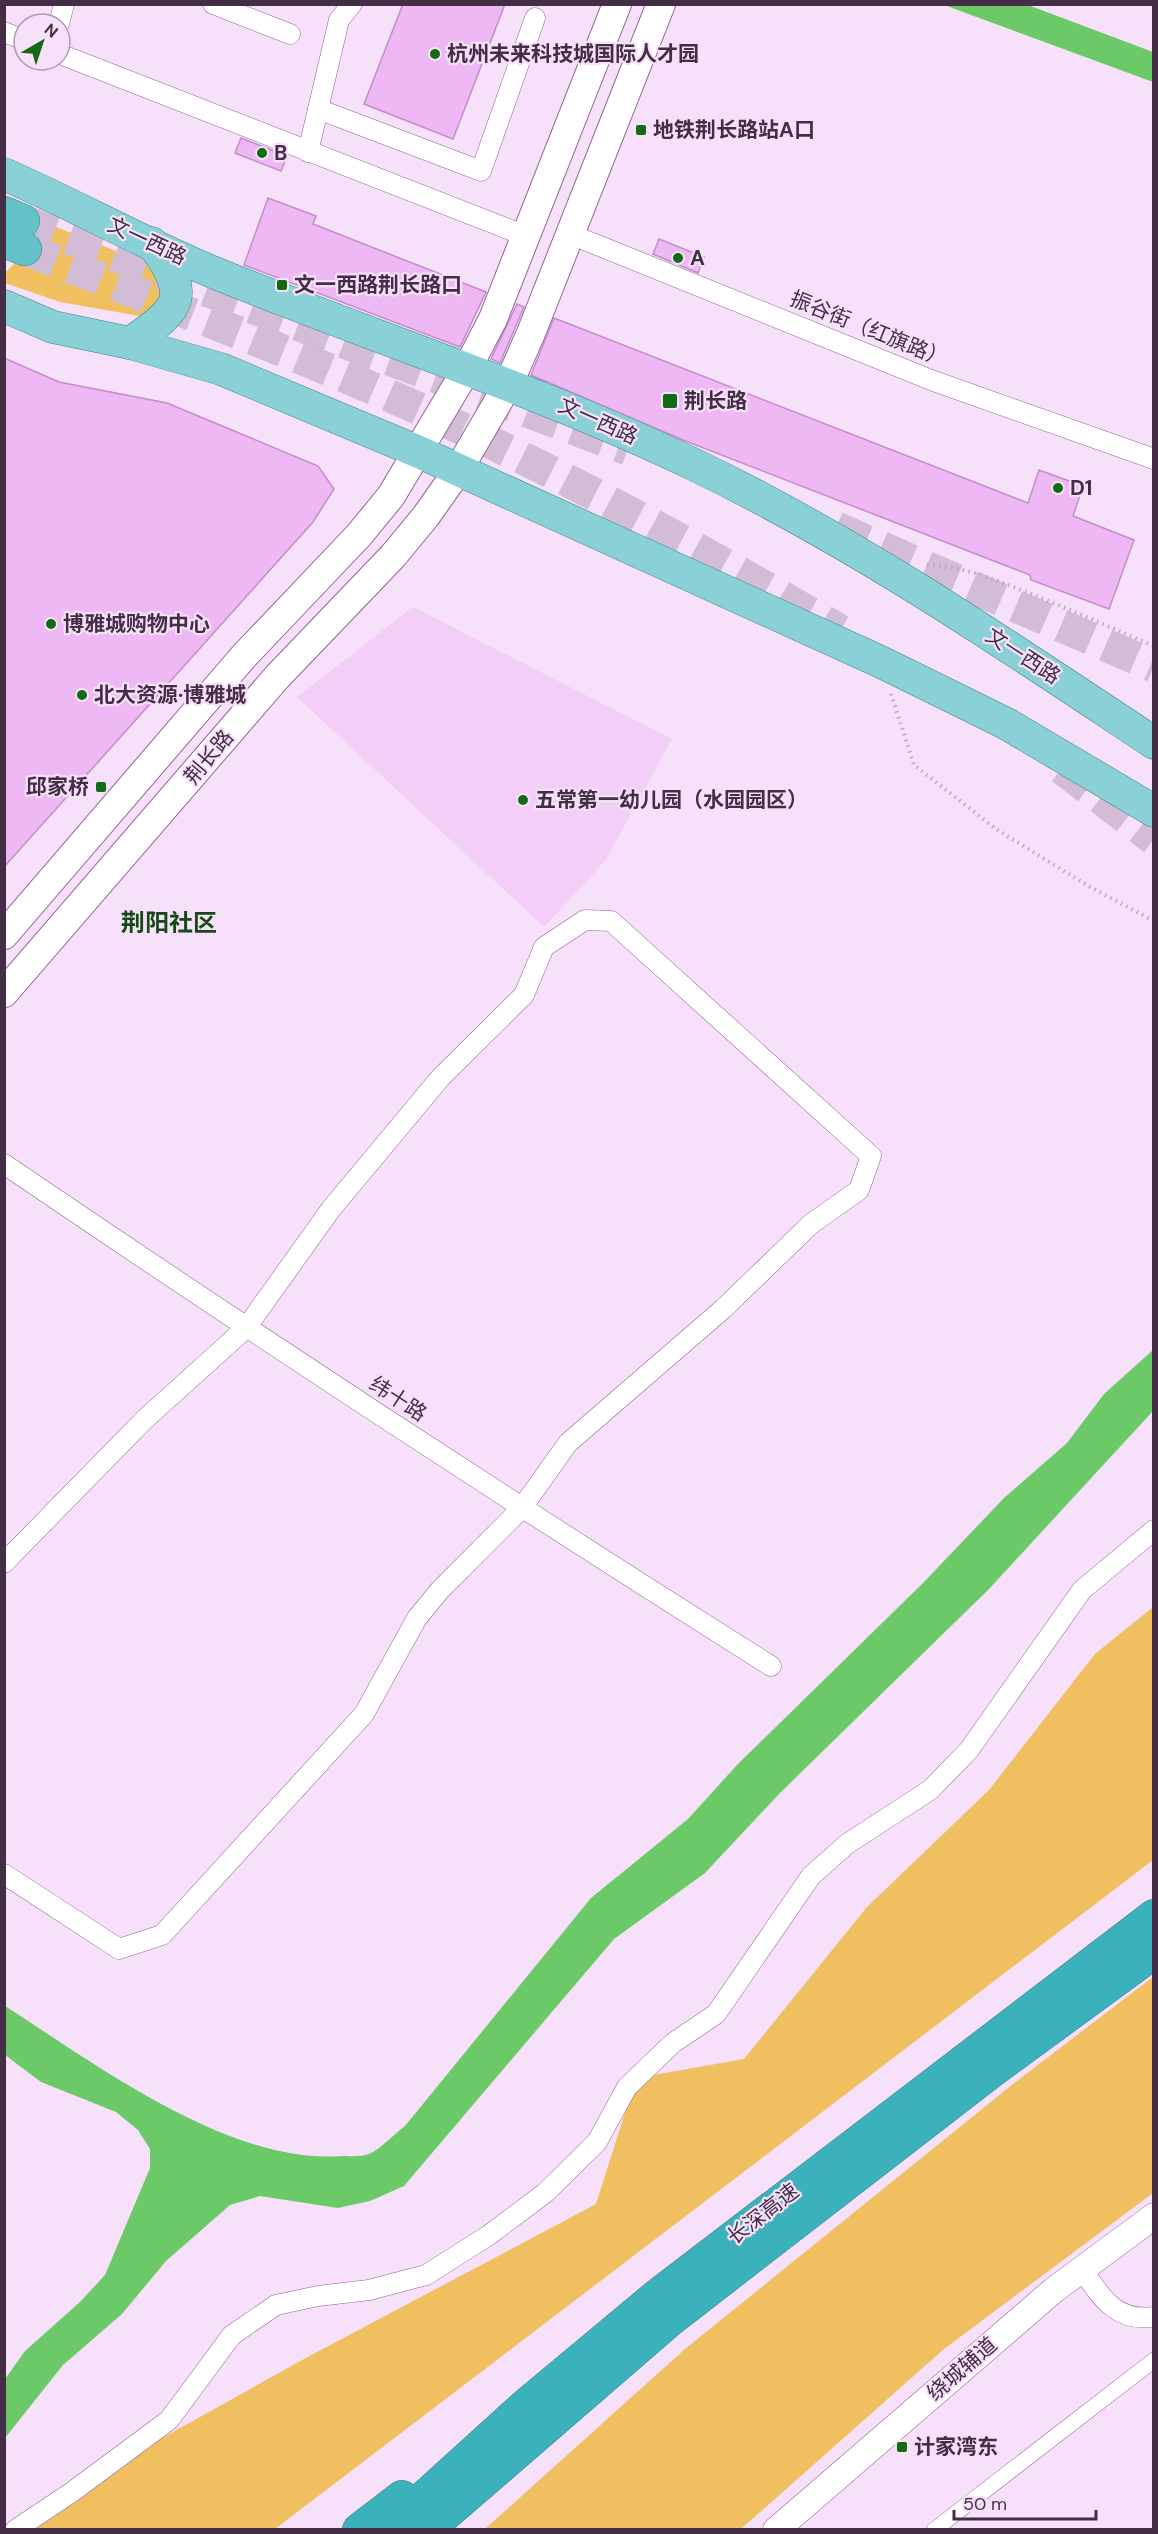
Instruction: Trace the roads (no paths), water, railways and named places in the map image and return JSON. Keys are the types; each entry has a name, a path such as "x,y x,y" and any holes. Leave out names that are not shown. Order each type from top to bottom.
{"highway":[{"name":"长深高速","path":"388,2529 526,2405 658,2295 1154,1916"},
{"name":"长深高速","path":"428,2529 671,2319 989,2073 1154,1952"},
{"path":"359,2529 526,2405"}],"main road":[{"name":"荆长路","path":"4,935 244,656 359,535 391,496 468,367 493,319 617,4"},
{"name":"荆长路","path":"4,993 277,677 393,556 457,472 508,383 661,4"},
{"name":"文一西路","path":"4,174 213,272 468,367 696,465 839,541 957,613 1154,743"},
{"path":"130,343 162,321 173,307 177,296 176,283 168,266 151,243"},
{"path":"4,306 53,327 130,343 221,369 419,452 457,472 881,662 1007,724 1154,811"}],"street":[{"path":"213,4 290,34"},
{"path":"308,152 339,20 352,4"},
{"path":"318,109 481,171 535,18"},
{"path":"72,59 526,236"},
{"name":"振谷街（红旗路）","path":"570,234 931,380 1154,459"},
{"path":"4,1563 144,1420 246,1329 331,1209 441,1077 524,994 544,947 585,920 611,921 871,1156 859,1190 811,1224 723,1310 568,1443 521,1509 440,1590 417,1618 364,1713 162,1935 119,1949 4,1874"},
{"name":"纬十路","path":"4,1164 246,1329 521,1509 771,1666"},
{"path":"15,2529 72,2492 169,2420 232,2335 276,2305 318,2296 369,2290 426,2275 489,2235 545,2193 597,2142 627,2086 673,2043 716,2014 811,1876 847,1844 930,1790 969,1750 1082,1590 1154,1530"},
{"name":"绕城辅道","path":"776,2529 1011,2327 1082,2269 1153,2218"},
{"path":"1082,2269 1102,2297 1116,2311 1138,2319 1154,2317"},
{"path":"934,2529 1154,2360"}],"tunnel":[{"path":"23,221 628,449"},
{"path":"25,249 291,354 448,422 646,522 840,631"},
{"path":"836,528 1154,666"},
{"path":"1062,768 1154,839"}],"place":[{"name":"杭州未来科技城国际人才园","path":"435,54"},
{"name":"地铁荆长路站A口","path":"641,130"},
{"name":"B","path":"262,153"},
{"name":"A","path":"678,258"},
{"name":"文一西路荆长路口","path":"282,285"},
{"name":"荆长路","path":"670,401"},
{"name":"D1","path":"1058,488"},
{"name":"博雅城购物中心","path":"51,624"},
{"name":"北大资源·博雅城","path":"82,695"},
{"name":"邱家桥","path":"101,787"},
{"name":"五常第一幼儿园（水园园区）","path":"523,800"},
{"name":"计家湾东","path":"902,2447"}],"district":[{"name":"荆阳社区","path":"169,922"}]}
